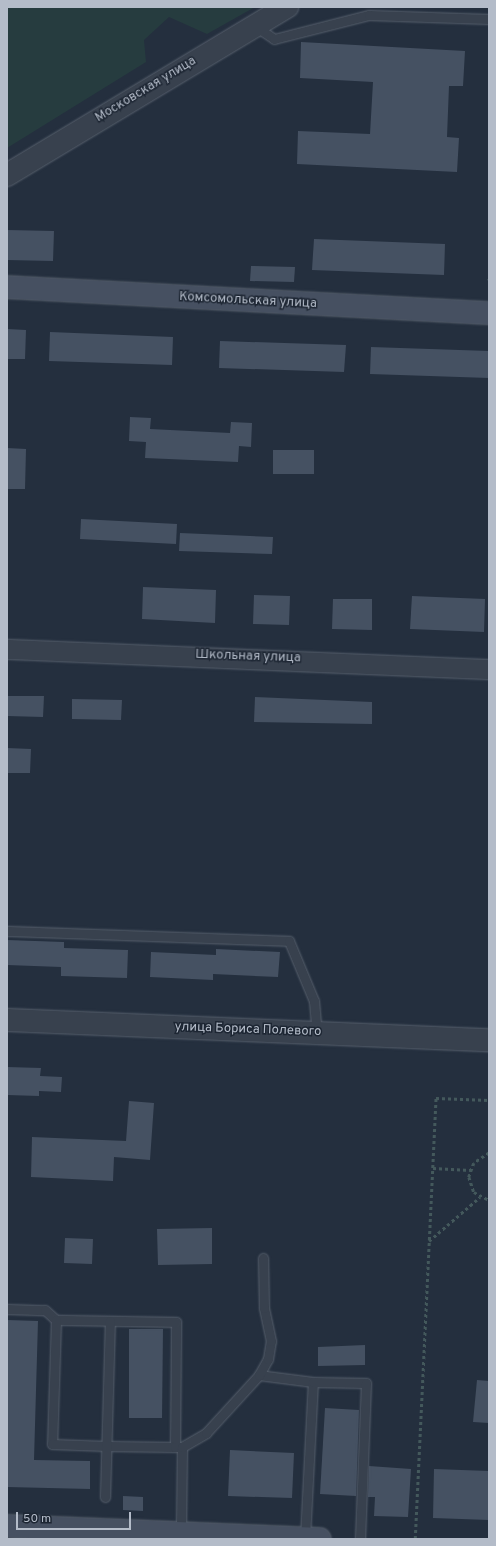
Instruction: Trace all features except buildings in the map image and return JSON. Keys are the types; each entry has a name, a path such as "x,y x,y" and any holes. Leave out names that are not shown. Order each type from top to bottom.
{"main road":[{"name":"Комсомольская улица","path":"7,286 489,313"},
{"path":"7,1526 68,1534 181,1533 311,1539"}],"street":[{"name":"Московская улица","path":"7,175 254,25 287,7"},
{"name":"Школьная улица","path":"7,649 489,668"},
{"name":"улица Бориса Полевого","path":"7,1020 489,1040"}],"lane":[{"path":"254,25 274,39 369,15 489,19"},
{"path":"7,932 289,941 314,1001 317,1033"},
{"path":"56,1320 52,1444 178,1447 206,1433 259,1375 268,1358 271,1341 264,1308 263,1258"},
{"path":"7,1309 45,1310 56,1320 176,1322 181,1533"},
{"path":"105,1497 110,1321"},
{"path":"259,1375 313,1382 366,1383 360,1539"},
{"path":"311,1539 313,1382"}],"path":[{"path":"415,1539 436,1098 489,1100"},
{"path":"489,1153 479,1157 470,1170 471,1185 480,1197 489,1200"},
{"path":"433,1168 470,1170"},
{"path":"429,1241 480,1197"}],"green space":[{"path":"7,7 255,7 207,34 169,17 144,40 146,62 7,148"}]}
